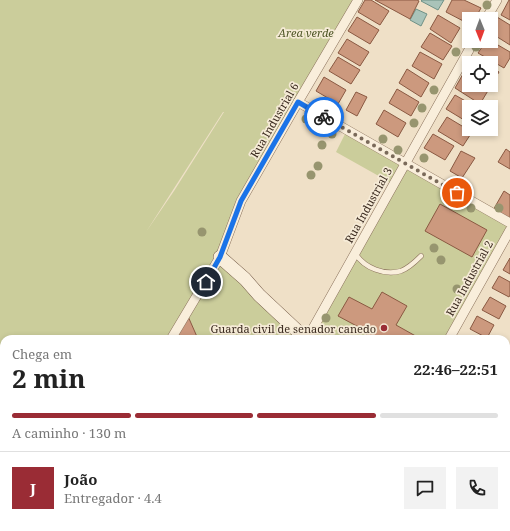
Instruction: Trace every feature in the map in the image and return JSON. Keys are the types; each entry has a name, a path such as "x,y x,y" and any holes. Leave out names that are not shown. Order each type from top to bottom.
{"street":[{"name":"Rua Industrial 6","path":"173,335 220,257 241,201 358,0"},
{"path":"490,12 497,0"},
{"name":"Rua Industrial 3","path":"308,335 470,48"},
{"path":"298,102 510,223"},
{"name":"Rua Industrial 2","path":"451,335 510,230"},
{"path":"220,257 245,279 259,295 302,335"}],"lane":[{"path":"355,253 357,257 372,268 379,271 394,272 406,269 421,256"}],"green space":[{"name":"Area verde","path":"0,0 358,0 241,201 220,257 302,335 196,335 187,314 174,335 0,335","holes":["223,112 224,112 174,191 146,232"]},
{"path":"347,130 510,223 451,335 309,335 393,184 336,152"}],"shaded area":[{"path":"444,0 438,10 421,1"},
{"path":"416,9 427,14 421,26 410,20"}],"building":[{"path":"365,0 371,0 389,11 380,25 358,12"},
{"path":"375,0 417,0 419,1 410,19"},
{"path":"452,0 464,0 481,8 479,12 462,12 462,20 446,12"},
{"path":"510,0 510,20 501,15"},
{"path":"438,15 460,28 451,43 430,29"},
{"path":"357,17 379,30 370,44 348,31"},
{"path":"498,18 510,25 510,45 498,37"},
{"path":"430,33 452,46 443,60 421,47"},
{"path":"347,39 369,52 360,66 338,53"},
{"path":"498,45 510,52 510,58 504,68 498,65 498,56 483,56 478,53 481,48 498,48"},
{"path":"420,52 442,64 434,79 412,66"},
{"path":"338,57 360,70 351,84 329,71"},
{"path":"407,69 429,83 421,97 399,83"},
{"path":"462,76 462,92 487,92 482,100 474,100 455,88"},
{"path":"324,77 346,90 338,104 316,91"},
{"path":"397,89 419,102 411,116 389,103"},
{"path":"356,92 367,97 357,116 346,110"},
{"path":"455,95 464,100 462,100 462,119 446,109"},
{"path":"384,110 406,123 398,137 376,124"},
{"path":"447,117 462,126 462,136 469,136 463,146 438,131"},
{"path":"433,134 454,146 445,160 424,148"},
{"path":"506,149 510,152 510,169 498,162"},
{"path":"461,151 475,158 462,178 450,171"},
{"path":"504,191 510,195 510,223 492,212"},
{"path":"440,204 487,230 472,257 425,231"},
{"path":"510,258 510,274 503,270"},
{"path":"499,276 510,282 509,297 492,288"},
{"path":"382,292 407,306 396,325 414,335 366,335 368,332 338,316 349,297 372,309"},
{"path":"490,297 506,306 499,319 482,310"},
{"path":"187,314 196,335 174,335"},
{"path":"477,316 494,325 489,335 481,335 470,329"}],"way so far":[{"path":"324,117 457,193"}],"place":[{"name":"Guarda civil de senador canedo","path":"384,328"}],"route":[{"path":"206,282 220,257 241,201 298,102 324,117"}]}
